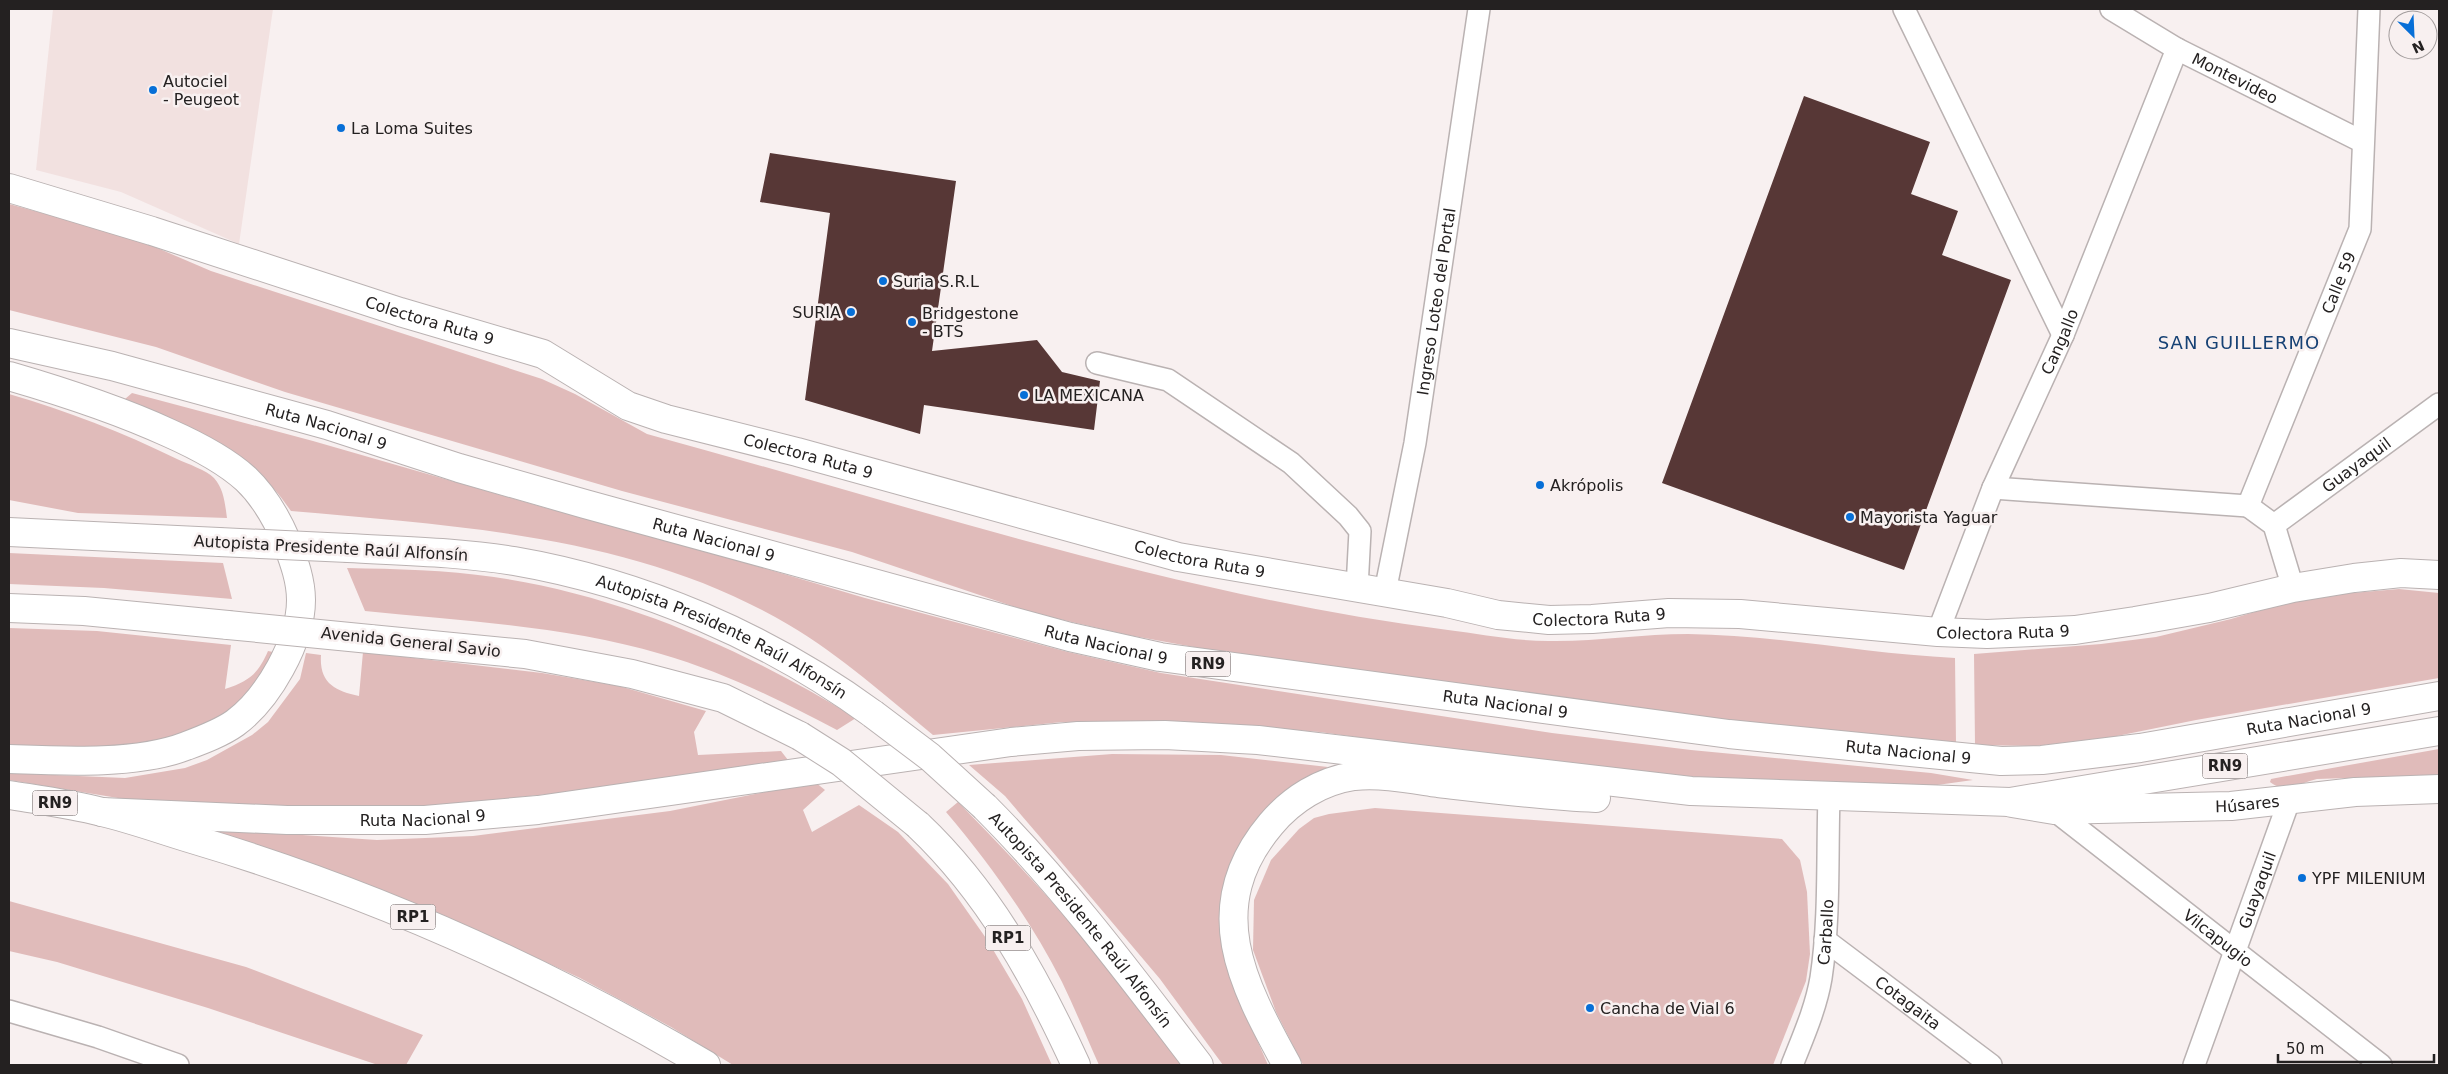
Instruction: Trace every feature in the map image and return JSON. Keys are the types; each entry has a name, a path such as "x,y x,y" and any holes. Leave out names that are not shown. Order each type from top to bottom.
{"main road":[{"name":"Colectora Ruta 9","path":"9,188 152,231 400,312 543,354 628,406 666,419 797,452 1178,557 1447,603 1498,615 1549,620 1592,619 1669,613 1740,614 1938,632 1987,634 2075,630 2208,608 2293,588 2401,573 2439,575"},
{"path":"9,326 197,372 327,425"},
{"name":"Ruta Nacional 9","path":"9,343 112,366 327,425 459,468 576,501 1088,641 1160,657 1636,723 1947,757 2042,760 2140,748 2439,696"},
{"path":"9,376 126,413 187,441 229,466 260,493 272,511 294,562 301,600 292,640 278,670 258,702 234,724 223,730 184,747 149,755 74,760 9,759"},
{"path":"9,516 83,534"},
{"path":"9,532 83,534"},
{"name":"Autopista Presidente Raúl Alfonsín","path":"83,534 484,557 534,566 607,584 663,602 752,639 816,675 873,714 930,757 984,806 1039,864 1083,915 1199,1065"},
{"name":"Avenida General Savio","path":"9,608 84,610 525,654 632,674 723,698 800,736 841,762 918,826 953,860 994,915 1042,993 1076,1065"},
{"name":"Ruta Nacional 9","path":"102,812 287,820 425,820 585,804 953,748 1088,736 1165,735 1258,740 1691,791 2010,802 2439,731"},
{"path":"1286,1065 1246,983 1234,944 1232,925 1236,891 1255,845 1285,808 1302,796 1320,786 1355,776 1402,778 1592,798 1641,799 1691,791"},
{"name":"Húsares","path":"2010,802 2054,810 2231,806 2355,792 2439,789"},
{"name":"RN9","path":"9,795 102,812"},
{"name":"RP1","path":"102,812 240,853 342,889 426,922 556,981 631,1021 706,1065"}],"street":[{"name":"Ingreso Loteo del Portal","path":"1385,592 1415,444 1479,9"},
{"path":"1904,9 2063,335"},
{"name":"Montevideo","path":"2111,9 2177,49 2364,142"},
{"name":"Calle 59","path":"2248,506 2360,228 2369,9"},
{"name":"Cangallo","path":"1938,632 1993,488 2063,335 2177,49"},
{"path":"1097,363 1168,380 1291,463 1348,516 1360,531 1357,588"},
{"name":"Guayaquil","path":"2274,525 2439,404"},
{"path":"1993,488 2248,506 2274,525 2293,588"},
{"name":"Carballo","path":"1792,1065 1816,998 1824,940 1829,796"},
{"name":"Guayaquil","path":"2194,1065 2290,798"},
{"name":"Vilcapugio","path":"2054,810 2382,1065"},
{"name":"Cotagaita","path":"1824,940 1991,1065"},
{"path":"9,1012 44,1020 131,1057 178,1065"}],"shaded area":[{"name":"Autociel - Peugeot","path":"53,9 273,9 239,244 121,192 36,170"},
{"path":"9,204 134,238 211,271 542,379 575,394 647,434 1044,546 1144,572 1245,595 1346,614 1510,639 1565,641 1670,634 1722,635 1888,653 1955,658 1956,744 1749,723 1303,667 1128,635 1033,613 852,552 622,491 285,392 156,347 9,310"},
{"path":"132,393 313,441 546,508 662,538 865,598 1068,652 1161,673 1552,733 1691,750 1931,773 1973,780 1930,786 1715,779 1434,748 1320,732 1176,721 1062,722 933,735 827,650 789,625 731,595 672,572 610,554 547,540 483,530 291,511 272,487 240,460 183,426 125,399"},
{"path":"9,394 94,423 206,472 214,478 220,487 227,518 78,513 9,500"},
{"path":"9,553 223,563 232,599 104,588 9,584"},
{"path":"347,568 421,570 494,577 590,597 682,629 727,649 814,693 856,718 837,730 773,698 707,669 661,654 589,637 514,626 365,611"},
{"path":"2399,589 2439,593 2439,678 2196,720 2112,737 2036,746 1975,745 1974,654 2101,644 2156,637 2231,619 2305,597"},
{"path":"9,628 97,631 231,645 225,689 247,680 260,666 268,651 273,652 267,670 239,705 176,743 60,750 9,748"},
{"path":"363,652 542,673 619,686 706,711 694,732 698,755 781,751 788,760 666,782 442,805 345,809 180,804 124,799 9,780 9,773 125,778 185,768 207,760 252,735 268,722 300,679 306,653 321,655 323,673 330,684 359,696"},
{"path":"2439,749 2439,775 2317,779 2287,788 2276,786 2270,782 2271,779 2276,778"},
{"path":"1112,754 1221,755 1328,767 1297,784 1273,802 1249,830 1236,854 1222,941 1234,987 1268,1065 1223,1065 1160,979 1040,837 1005,796 969,765"},
{"path":"815,782 825,790 803,810 812,832 859,805 898,832 948,884 988,941 1022,999 1052,1065 733,1065 671,1027 580,978 467,926 351,878 198,828 377,840 473,836 670,811"},
{"path":"958,802 1077,930 1132,996 1182,1065 1099,1065 1062,982 1037,937 994,873 946,812"},
{"path":"1375,808 1782,839 1800,860 1807,892 1810,954 1806,981 1773,1065 1303,1065 1276,1012 1253,950 1254,900 1271,860 1299,829 1314,818 1329,814"},
{"path":"9,901 246,967 423,1035 406,1065 378,1065 208,1008 57,962 9,951"}],"building":[{"path":"1804,96 1930,142 1911,194 1958,211 1942,255 2011,280 1904,570 1662,483"},
{"path":"770,153 956,181 932,351 1037,340 1062,372 1100,381 1094,430 924,405 920,434 805,400 830,213 760,202"}],"place":[{"name":"Autociel - Peugeot","path":"153,90"},
{"name":"La Loma Suites","path":"341,128"},
{"name":"Suria S.R.L","path":"883,281"},
{"name":"SURIA","path":"851,312"},
{"name":"Bridgestone - BTS","path":"912,322"},
{"name":"LA MEXICANA","path":"1024,395"},
{"name":"Akrópolis","path":"1540,485"},
{"name":"Mayorista Yaguar","path":"1850,517"},
{"name":"YPF MILENIUM","path":"2302,878"},
{"name":"Cancha de Vial 6","path":"1590,1008"}],"district":[{"name":"SAN GUILLERMO","path":"2239,342"}]}
